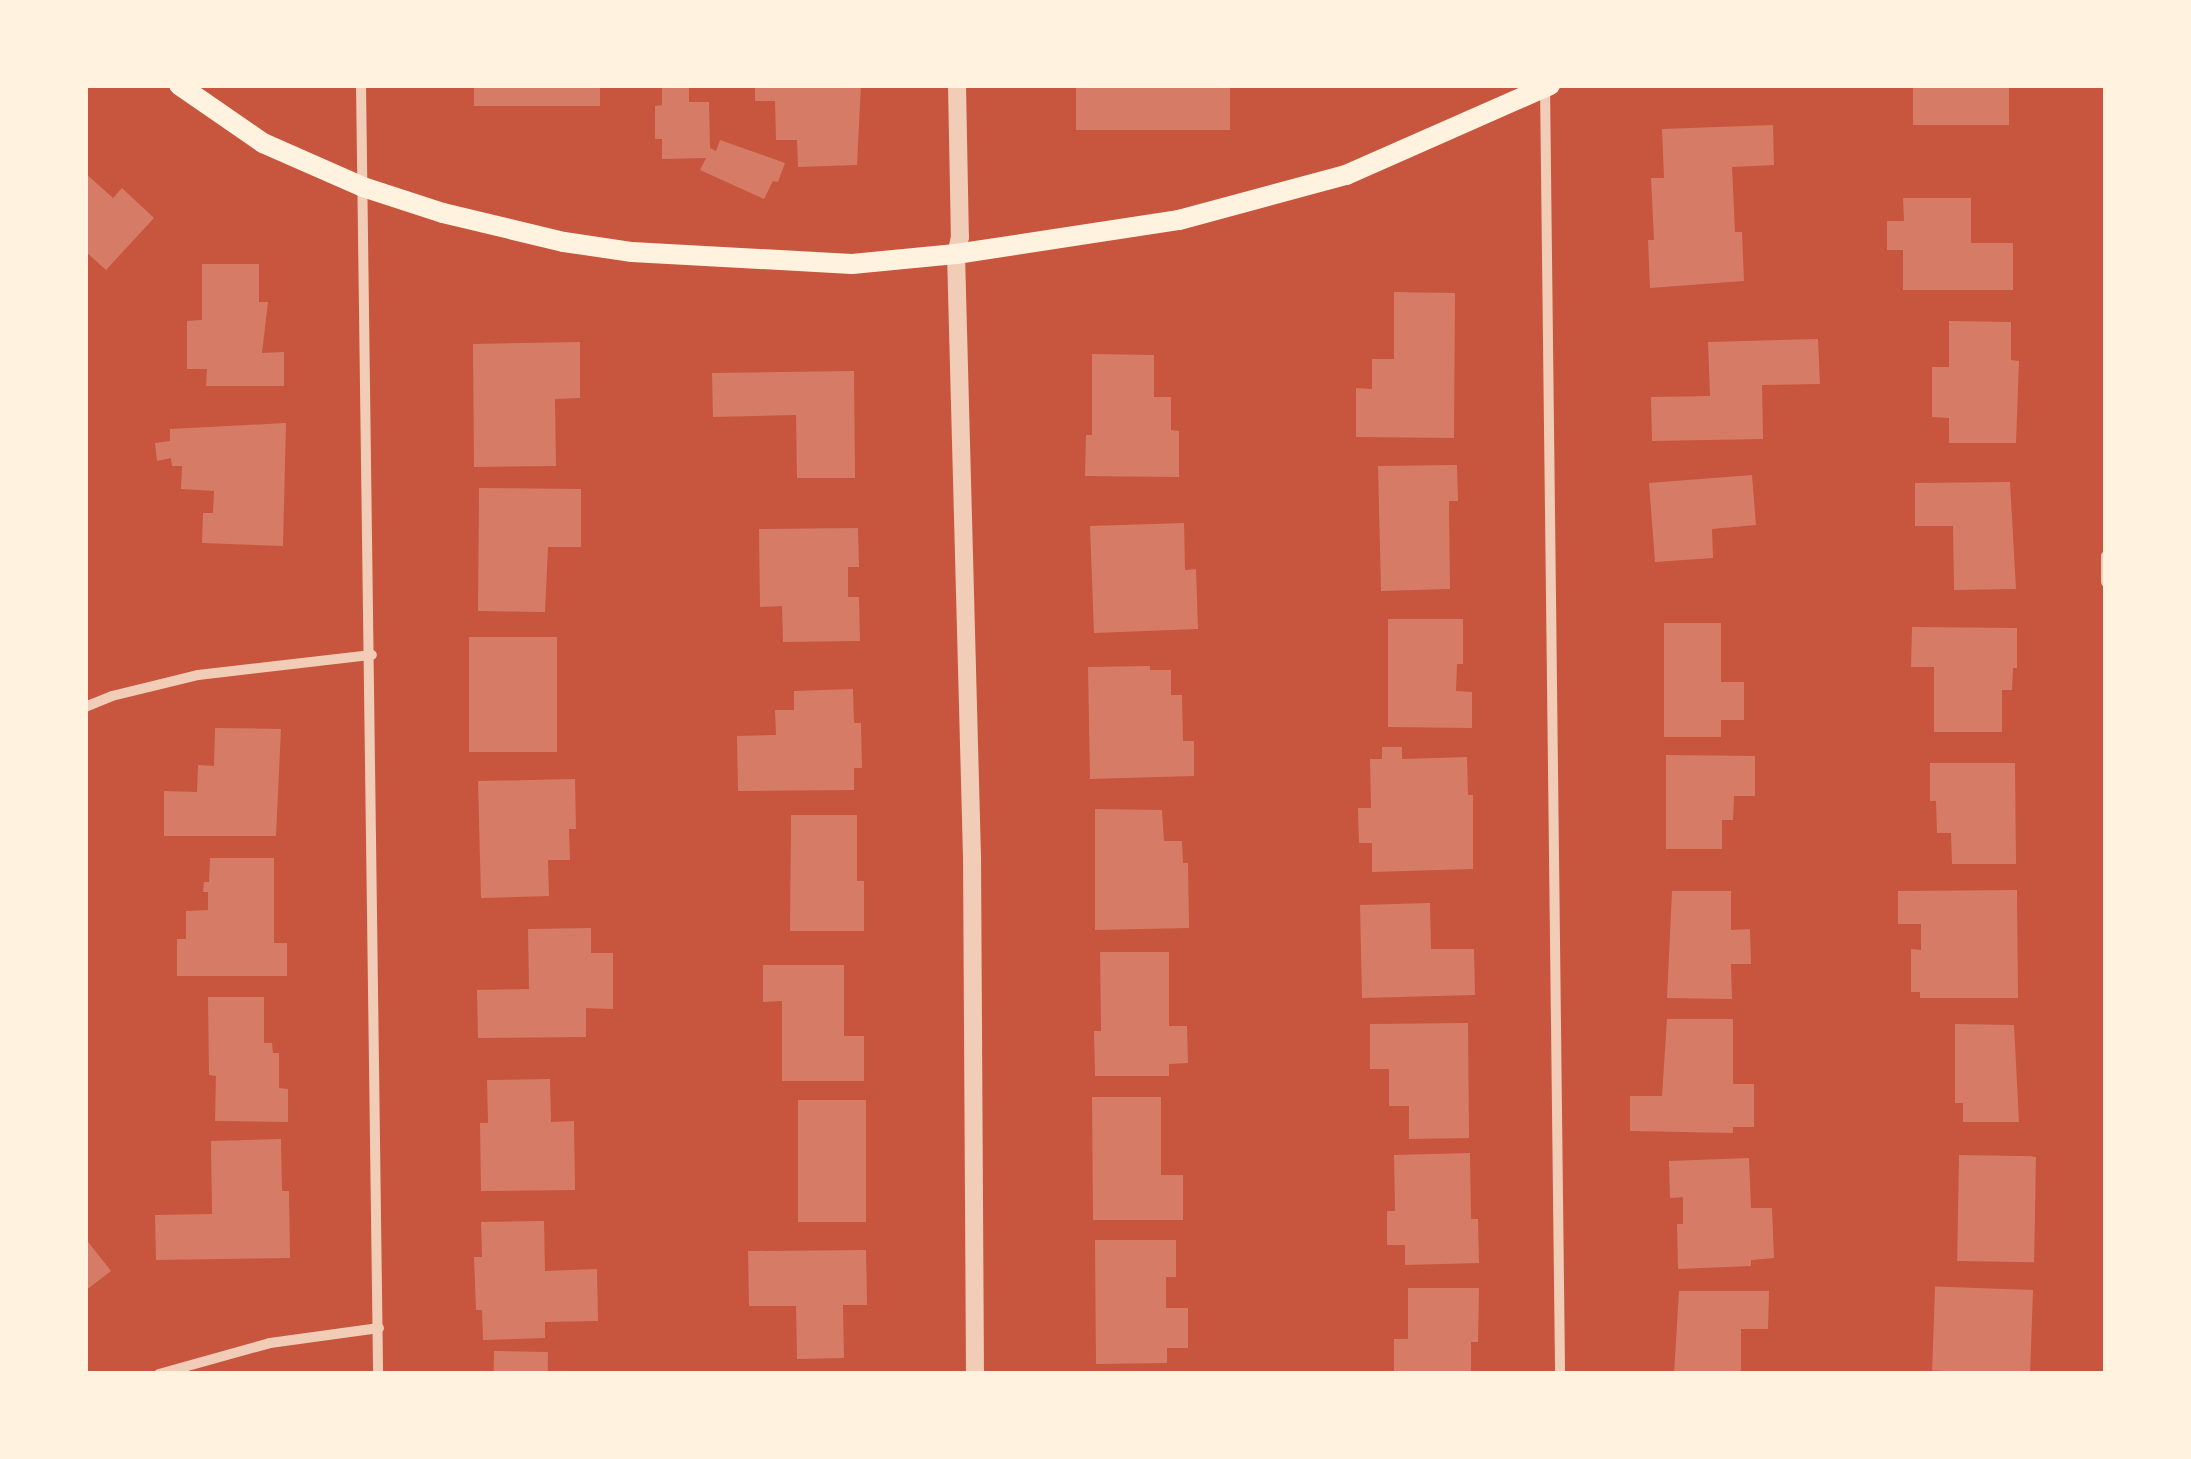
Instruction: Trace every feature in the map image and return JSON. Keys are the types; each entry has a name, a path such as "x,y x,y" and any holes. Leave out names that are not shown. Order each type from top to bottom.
{"main road":[{"path":"179,85 263,143 363,187 443,213 564,242 632,252 852,264 956,254 1180,220 1346,175 1547,86"}],"street":[{"path":"361,85 372,656 378,1374"},
{"path":"957,85 960,236 956,254 972,855 975,1374"},
{"path":"1547,86 1560,1374"},
{"path":"2106,556 2106,582"},
{"path":"85,707 112,696 198,675 372,656"},
{"path":"159,1374 270,1342 379,1328"}],"building":[{"path":"474,85 600,85 600,106 474,106"},
{"path":"755,85 861,85 857,165 798,167 797,140 776,140 775,101 755,101"},
{"path":"1076,85 1230,85 1230,130 1076,130"},
{"path":"1913,85 2009,85 2009,125 1913,125"},
{"path":"662,86 689,86 689,102 709,102 710,148 716,151 720,140 785,163 778,182 773,181 764,199 700,170 706,158 662,159 662,139 655,139 655,106 662,105"},
{"path":"1773,125 1774,165 1732,167 1735,232 1742,232 1744,281 1650,288 1648,240 1654,240 1651,178 1664,178 1662,129"},
{"path":"85,173 113,198 122,188 154,218 106,270 85,251"},
{"path":"1903,198 1971,198 1971,243 2013,243 2013,290 1903,290 1903,250 1887,250 1887,221 1904,221"},
{"path":"202,264 259,264 259,302 268,302 262,353 284,352 284,386 206,386 207,369 187,369 187,321 202,320"},
{"path":"1394,292 1455,293 1454,438 1356,437 1356,388 1372,389 1372,359 1394,359"},
{"path":"1949,321 2011,322 2011,360 2019,361 2016,443 1949,443 1949,418 1932,417 1932,367 1949,367"},
{"path":"1818,339 1820,384 1762,385 1763,439 1652,441 1651,397 1710,396 1708,342"},
{"path":"580,342 580,398 555,399 556,466 474,467 473,344"},
{"path":"1092,354 1154,355 1154,397 1171,397 1171,430 1179,431 1179,477 1085,476 1086,435 1092,435"},
{"path":"854,371 855,478 797,478 796,415 713,417 712,373"},
{"path":"286,423 283,546 202,543 203,513 213,513 214,491 181,489 182,466 172,466 171,458 157,461 155,443 170,441 170,429"},
{"path":"1457,465 1458,501 1449,501 1450,589 1381,591 1378,466"},
{"path":"1752,475 1756,525 1712,529 1713,558 1655,562 1649,483"},
{"path":"2010,482 2016,589 1954,590 1953,526 1915,526 1915,483"},
{"path":"479,488 581,489 581,547 548,547 545,612 478,611"},
{"path":"1184,523 1185,570 1196,569 1198,629 1094,633 1090,526"},
{"path":"858,528 859,567 848,567 848,597 859,597 860,641 783,642 782,606 760,607 759,529"},
{"path":"1388,619 1463,619 1463,664 1457,664 1456,691 1472,692 1472,728 1388,727"},
{"path":"1664,623 1721,623 1721,682 1744,682 1744,720 1721,720 1721,737 1664,737"},
{"path":"1912,627 2017,628 2017,668 2013,668 2012,690 2002,690 2002,732 1934,732 1934,667 1911,667"},
{"path":"469,637 557,637 557,752 469,752"},
{"path":"1150,666 1150,670 1171,670 1171,695 1182,695 1183,741 1194,741 1194,776 1090,779 1088,667"},
{"path":"853,689 854,723 861,723 862,768 854,768 854,790 738,791 737,736 776,735 775,710 794,710 794,691"},
{"path":"215,728 281,729 276,836 164,836 164,791 197,792 198,765 214,766"},
{"path":"1382,747 1402,747 1402,759 1467,757 1468,795 1473,795 1473,869 1372,872 1372,843 1359,843 1358,808 1371,808 1370,759 1382,759"},
{"path":"1666,755 1755,756 1755,796 1734,796 1733,820 1722,820 1722,849 1666,849"},
{"path":"1930,763 2015,763 2016,864 1952,864 1951,833 1937,833 1936,801 1930,801"},
{"path":"575,779 576,829 569,829 570,860 548,860 549,896 481,898 478,781"},
{"path":"1095,809 1162,810 1164,841 1182,841 1183,863 1188,863 1189,928 1095,930"},
{"path":"791,815 857,815 857,881 864,881 864,931 790,931"},
{"path":"210,858 274,858 274,943 287,943 287,976 177,976 177,939 186,939 186,911 208,910 208,892 203,892 204,882 209,882"},
{"path":"2017,890 2018,998 1920,998 1920,992 1911,992 1911,949 1921,950 1921,924 1898,924 1898,891"},
{"path":"1672,891 1731,891 1731,930 1750,929 1751,964 1731,964 1732,999 1667,998"},
{"path":"1430,903 1431,949 1474,949 1475,995 1362,998 1360,905"},
{"path":"591,928 591,953 613,953 613,1009 586,1008 586,1037 478,1038 477,990 529,989 528,929"},
{"path":"1100,952 1169,952 1169,1026 1187,1026 1188,1063 1169,1064 1169,1076 1095,1076 1094,1031 1101,1031"},
{"path":"763,965 844,965 844,1036 864,1036 864,1081 782,1081 782,1001 763,1002"},
{"path":"208,997 264,997 264,1043 272,1043 273,1053 279,1053 279,1088 288,1089 288,1122 215,1121 216,1076 209,1075"},
{"path":"1667,1019 1733,1019 1733,1084 1754,1084 1754,1127 1733,1127 1733,1133 1630,1131 1630,1096 1662,1096"},
{"path":"1468,1023 1469,1138 1409,1139 1409,1106 1389,1106 1389,1069 1370,1069 1370,1024"},
{"path":"1955,1024 2014,1025 2019,1122 1963,1122 1963,1103 1955,1103"},
{"path":"550,1079 551,1122 574,1121 575,1190 481,1191 480,1123 488,1123 487,1080"},
{"path":"1092,1097 1161,1097 1161,1175 1183,1175 1183,1220 1093,1220"},
{"path":"798,1100 866,1100 866,1222 798,1222"},
{"path":"281,1139 282,1191 289,1191 290,1258 156,1260 155,1215 212,1214 211,1141"},
{"path":"1470,1153 1471,1219 1478,1219 1479,1263 1405,1265 1405,1245 1387,1245 1387,1211 1395,1211 1394,1155"},
{"path":"1959,1155 2036,1156 2034,1262 1957,1261"},
{"path":"1749,1158 1751,1208 1772,1208 1774,1258 1751,1260 1751,1266 1678,1269 1677,1224 1683,1224 1683,1197 1670,1198 1669,1161"},
{"path":"544,1221 545,1271 597,1269 598,1321 545,1322 545,1338 483,1340 482,1310 476,1310 474,1257 482,1257 481,1222"},
{"path":"85,1238 111,1271 85,1291"},
{"path":"1095,1240 1176,1240 1176,1277 1166,1277 1166,1308 1188,1308 1188,1348 1167,1348 1167,1363 1096,1364"},
{"path":"866,1250 867,1305 843,1305 844,1358 797,1359 796,1306 749,1306 748,1251"},
{"path":"1935,1287 2033,1290 2030,1374 1932,1371"},
{"path":"1408,1288 1479,1288 1478,1342 1471,1342 1471,1374 1394,1374 1394,1339 1408,1339"},
{"path":"1679,1291 1769,1291 1768,1329 1741,1329 1741,1374 1674,1374"},
{"path":"494,1351 548,1352 548,1374 494,1374"}]}
